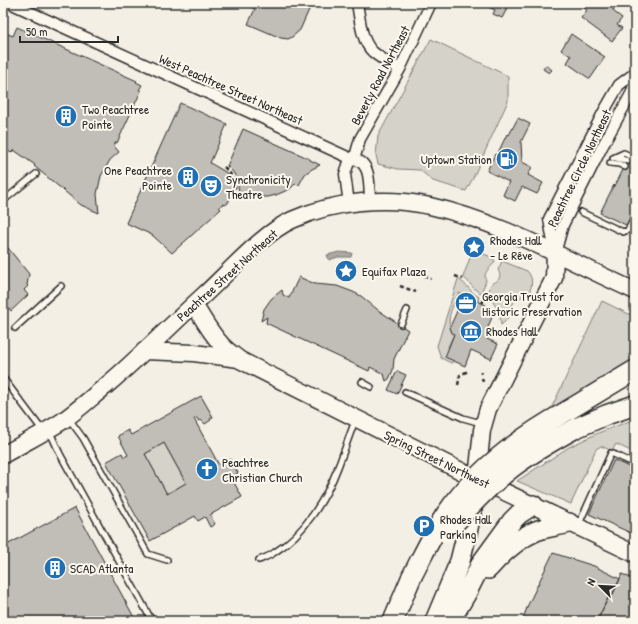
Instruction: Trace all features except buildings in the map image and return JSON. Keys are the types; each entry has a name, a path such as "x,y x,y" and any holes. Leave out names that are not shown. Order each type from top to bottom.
{"highway":[{"path":"395,615 428,543 447,513 470,485 495,461 547,422 635,370"},
{"path":"412,576 455,522 513,467 532,453 576,428 606,415 635,405"},
{"path":"436,621 460,561 473,507 477,479"},
{"path":"450,621 482,562 499,538 516,517 533,505"},
{"path":"466,594 491,566 508,549 521,539 537,531 573,525"}],"main road":[{"name":"Peachtree Street Northeast","path":"3,455 67,417 95,395 253,249 291,220 312,212 370,201 406,203 453,212 479,220 524,239 635,291"},
{"path":"477,479 484,424 488,409 554,278 555,254"},
{"name":"Spring Street Northwest","path":"194,304 215,337 240,360 477,479 635,554"},
{"name":"Spring Street Northwest","path":"144,351 194,352 240,360"}],"street":[{"name":"West Peachtree Street Northeast","path":"10,3 23,6 354,160 358,160 363,163 369,177 370,201"},
{"path":"357,3 362,31 372,52 400,69"},
{"name":"Beverly Road Northeast","path":"354,160 360,139 400,69 431,3"},
{"name":"Peachtree Circle Northeast","path":"555,254 549,219 603,113 619,85 635,73"},
{"name":"Peachtree Circle Northeast","path":"555,254 563,225 616,120 631,94 635,82"},
{"path":"349,204 346,174 349,162 354,160"}],"lane":[{"path":"603,113 616,120"},
{"path":"625,167 611,161 624,153 629,159"},
{"path":"3,200 36,174"},
{"path":"581,212 623,232 628,230 635,216"},
{"path":"15,328 61,286"},
{"path":"401,324 407,310"},
{"path":"3,378 46,430 152,621"},
{"path":"362,382 371,387"},
{"path":"405,392 463,418 484,424"},
{"path":"67,417 84,438 148,554 167,560"},
{"path":"259,560 275,553 294,538 309,522 338,468 349,434 356,419"},
{"path":"573,525 611,453 635,464"}],"path":[{"path":"224,167 234,178 236,190 234,197"},
{"path":"424,275 431,279"},
{"path":"455,276 463,279"},
{"path":"400,286 416,292"},
{"path":"484,310 496,316"},
{"path":"458,385 460,375 468,371"},
{"path":"482,378 483,382"}],"shaded area":[{"path":"431,39 508,76 508,101 466,191 433,181 420,170 398,169 378,164 376,155 378,136"},
{"path":"339,252 352,253 351,257 338,257 329,260 327,255"},
{"path":"478,252 489,256 495,261 486,272 486,281 481,293 463,277 471,255"},
{"path":"502,261 527,271 531,277 532,283 528,295 515,301 506,321 501,325 497,308 487,294 492,283 499,278 500,274 498,270"},
{"path":"458,279 479,297 478,301 459,293 452,308 449,322 454,334 448,347 455,361 451,363 441,358 437,346"},
{"path":"602,301 635,317 635,360 550,411"},
{"path":"635,419 635,453 616,444 612,451 601,446 596,449 571,504 517,481 569,447 598,433"},
{"name":"Peachtree Christian Church","path":"164,443 186,483 167,494 145,454"}],"place":[{"name":"Two Peachtree Pointe","path":"66,116"},
{"name":"Uptown Station","path":"507,159"},
{"name":"One Peachtree Pointe","path":"188,177"},
{"name":"Synchronicity Theatre","path":"211,186"},
{"name":"Rhodes Hall - Le Rêve","path":"474,247"},
{"name":"Equifax Plaza","path":"346,271"},
{"name":"Georgia Trust for Historic Preservation","path":"466,303"},
{"name":"Rhodes Hall","path":"471,331"},
{"name":"Peachtree Christian Church","path":"207,469"},
{"name":"Rhodes Hall Parking","path":"424,526"},
{"name":"SCAD Atlanta","path":"55,568"}]}
